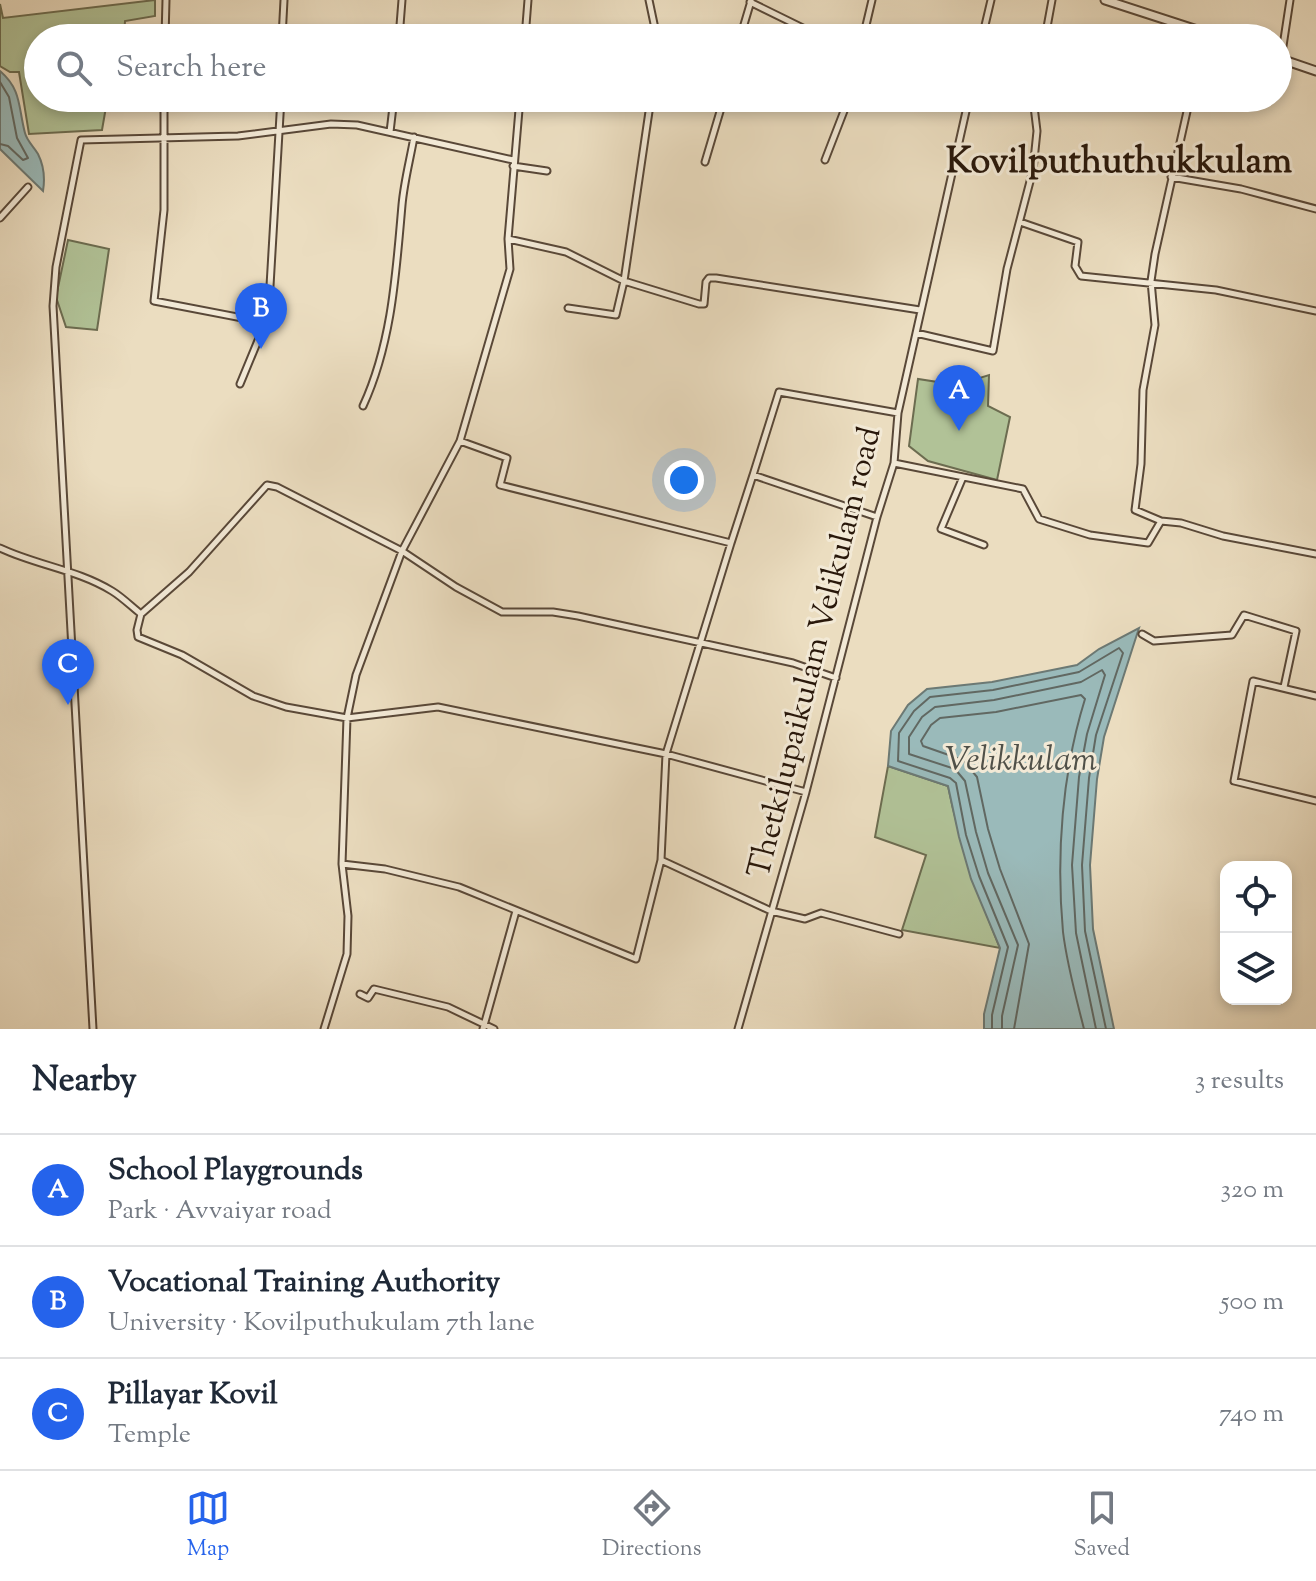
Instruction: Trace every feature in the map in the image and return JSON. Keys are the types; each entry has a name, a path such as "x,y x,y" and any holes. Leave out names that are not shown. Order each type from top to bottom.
{"street":[{"path":"165,24 166,0"},
{"path":"283,24 284,0"},
{"path":"400,24 402,0"},
{"path":"526,24 528,0"},
{"path":"649,0 654,24"},
{"path":"866,24 872,0"},
{"path":"985,24 991,0"},
{"path":"1048,24 1052,0"},
{"path":"1105,0 1173,24"},
{"path":"1286,24 1290,0"},
{"path":"744,24 750,1 795,24"},
{"path":"1292,63 1316,71"},
{"path":"164,112 164,210 154,301 263,322"},
{"path":"240,384 259,338 270,286 281,112"},
{"path":"390,132 392,112"},
{"path":"324,1029 347,954 348,916 342,864 347,718 356,675 402,551 460,441 510,269 508,239 518,112"},
{"path":"568,308 616,315 624,281 649,112"},
{"path":"705,162 720,112"},
{"path":"825,160 844,112"},
{"name":"Thetkilupaikulam Velikulam road","path":"738,1029 806,792 877,517 894,463 898,413 966,112"},
{"path":"916,333 993,351 1007,269 1033,170 1037,131 1035,112"},
{"path":"1187,112 1151,281 1155,325 1143,390 1141,464 1135,510 1161,521 1316,554"},
{"path":"93,1029 53,306 56,267 81,140 238,136 331,124 357,125 547,171"},
{"path":"363,406 377,375 394,294 402,202 414,137"},
{"path":"1171,177 1241,189 1316,209"},
{"path":"0,218 28,187"},
{"path":"1020,222 1078,242 1075,266 1081,276 1216,290 1316,311"},
{"path":"508,239 566,252 624,281 699,304 704,304 706,282 709,278 716,278 920,310"},
{"path":"342,864 385,869 459,887 636,959 661,860 666,754 779,392 898,413"},
{"path":"460,441 507,458 500,485 731,543"},
{"path":"894,463 1023,489 1039,519 1090,535 1148,543 1161,521"},
{"path":"753,475 877,517"},
{"path":"963,477 941,529 984,545"},
{"path":"806,792 666,754 438,707 347,718 310,712 253,696 182,655 138,637 141,614 189,572 267,485 277,487 402,551 456,587 502,612 553,612 578,616 793,663 836,679"},
{"path":"0,548 27,561 111,590 141,614"},
{"path":"1142,634 1154,641 1232,635 1244,615 1296,631 1284,687"},
{"path":"1316,696 1253,681 1234,781 1316,801"},
{"path":"661,860 771,911 805,919 821,913 899,934"},
{"path":"484,1027 516,911"},
{"path":"360,994 368,998 374,989 406,996 448,1007 484,1027 494,1029"}],"green space":[{"path":"155,0 155,16 125,21 125,24 24,24 24,103 19,72 10,72 0,66 0,4 3,18"},
{"path":"25,112 105,112 102,130 29,134"},
{"path":"68,240 109,249 97,330 66,327 56,297"},
{"path":"989,375 988,406 1010,417 997,480 928,461 909,446 918,379 957,385"},
{"path":"888,766 948,786 970,868 1000,948 902,930 926,855 875,837"}],"water":[{"path":"0,71 16,92 26,136 38,154 44,172 43,191 0,149"},
{"name":"Velikkulam","path":"1139,628 1104,737 1090,865 1093,929 1114,1029 984,1029 984,1014 1000,948 971,879 948,786 888,766 891,731 908,705 927,689 992,682 1077,665 1099,649"}],"place":[{"name":"Vocational Training Authority","path":"261,349"},
{"name":"School Playgrounds","path":"959,431"},
{"name":"Pillayar Kovil","path":"68,705"}],"district":[{"name":"Kovilputhuthukkulam","path":"1119,159"}]}
